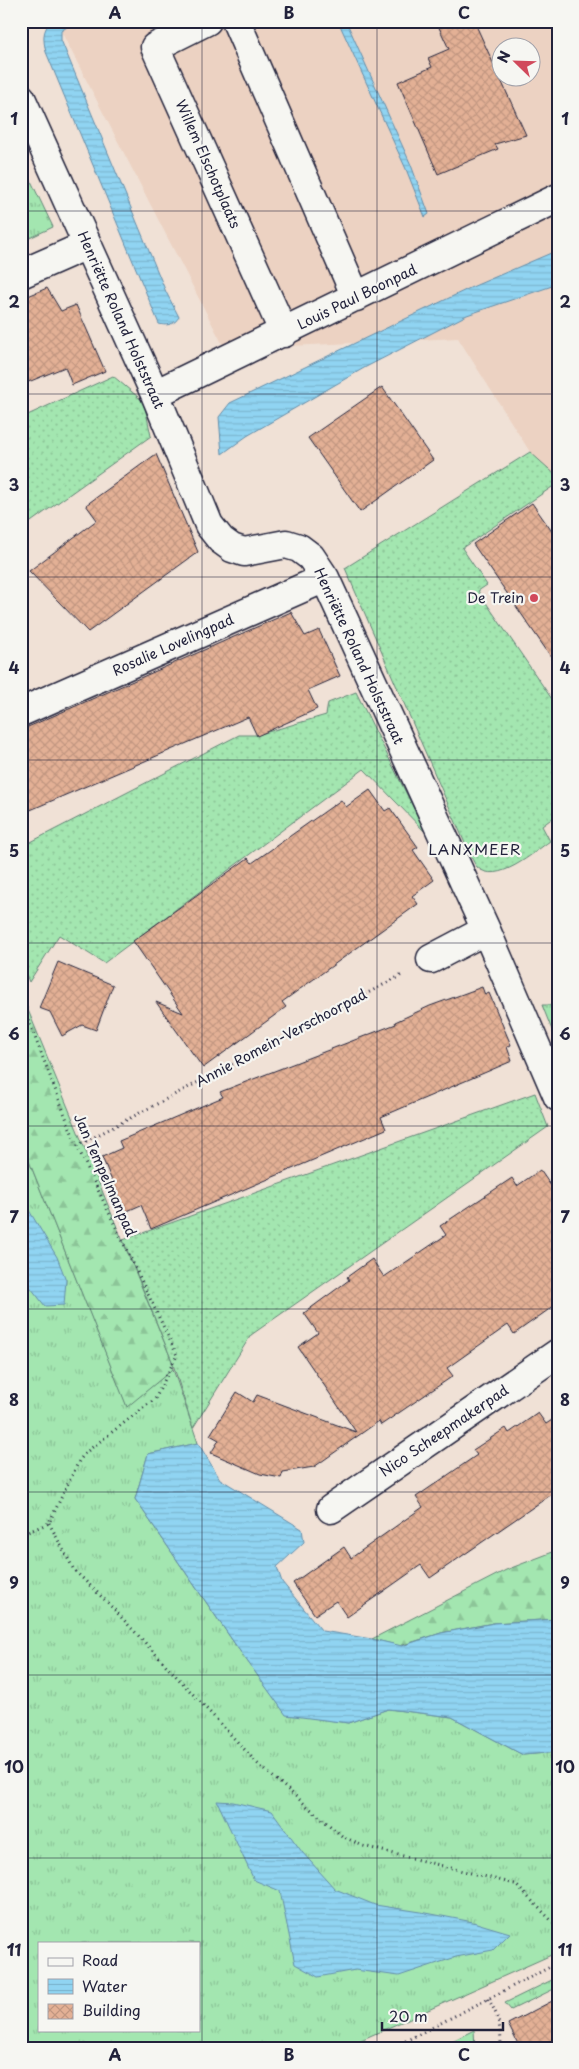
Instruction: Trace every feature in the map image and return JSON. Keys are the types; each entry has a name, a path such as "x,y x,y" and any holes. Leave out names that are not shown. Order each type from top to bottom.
{"street":[{"name":"Willem Elschotplaats","path":"207,21 155,47 284,333"},
{"path":"236,21 356,297"},
{"name":"Henriëtte Roland Holststraat","path":"21,98 155,394 210,525 221,540 232,548 244,552 286,544 299,548 311,557 325,578 486,930 558,1096"},
{"name":"Louis Paul Boonpad","path":"155,394 284,333 558,198"},
{"path":"21,274 87,245"},
{"name":"Rosalie Lovelingpad","path":"21,712 325,578"},
{"path":"431,959 486,930"},
{"name":"Nico Scheepmakerpad","path":"331,1509 558,1353"}],"path":[{"name":"Annie Romein-Verschoorpad","path":"77,1146 431,959"},
{"name":"Jan Tempelmanpad","path":"21,1001 77,1146 177,1355 156,1398 85,1453 79,1461 49,1523"},
{"path":"21,1535 49,1523 74,1570 108,1603 258,1764 342,1836 363,1846 515,1884 558,1927"},
{"path":"392,2048 558,1963"},
{"path":"488,1999 497,2012 501,2030 501,2048"}],"shaded area":[{"path":"72,21 558,21 558,477 530,452 458,338 225,349 61,31"}],"green space":[{"path":"21,160 53,227 21,242"},
{"path":"113,376 144,402 151,436 21,529 21,418"},
{"path":"530,452 558,477 558,483 462,548 487,585 478,591 558,708 558,814 542,826 550,841 525,859 505,870 485,872 477,867 471,857 345,568"},
{"path":"356,692 426,833 364,769 104,963 59,935 29,982 21,963 21,847 239,735 257,735 326,715 328,703"},
{"path":"21,993 172,1361 173,1369 127,1407 21,1141"},
{"path":"542,1005 558,1005 558,1045"},
{"path":"535,1093 548,1127 251,1335 193,1428 172,1361 123,1240"},
{"path":"21,1141 127,1406 173,1369 198,1443 148,1454 135,1499 237,1647 286,1714 348,1723 388,1709 452,1717 523,1755 558,1752 558,1952 343,2048 21,2048"},
{"path":"558,1550 558,1619 493,1623 441,1633 400,1646 372,1639 506,1570"},
{"path":"558,1977 558,1987 511,2010 505,2003"},
{"path":"474,2030 475,2048 446,2048 444,2045"}],"water":[{"path":"51,21 76,21 61,31 61,40 166,292 179,317 175,322 165,325 159,324 46,52 44,35"},
{"path":"338,21 346,21 411,165 429,214 425,217 406,169"},
{"path":"558,250 558,284 467,315 364,368 247,436 222,454 219,417 230,403 472,287"},
{"path":"21,1197 57,1257 66,1280 64,1305 45,1306 21,1275"},
{"path":"198,1443 220,1479 302,1529 304,1542 277,1567 282,1582 322,1631 402,1646 441,1633 494,1623 558,1619 558,1752 523,1755 452,1717 388,1709 348,1723 286,1715 135,1499 148,1454"},
{"path":"217,1801 233,1802 272,1811 302,1852 335,1889 375,1905 473,1922 510,1933 493,1950 456,1957 399,1976 355,1970 318,1977 295,1964 280,1891 254,1880"}],"building":[{"path":"436,21 474,21 492,60 492,88 505,88 526,135 495,144 498,149 438,174 398,82 432,67 428,58 449,49"},
{"path":"47,288 61,311 76,305 105,371 72,385 65,367 21,385 21,299"},
{"path":"382,387 433,460 360,512 308,438"},
{"path":"156,454 198,552 88,632 29,571 97,520 86,505"},
{"name":"De Trein","path":"532,503 558,540 558,667 473,544"},
{"path":"291,612 305,636 319,630 340,676 308,690 317,709 257,736 248,717 21,814 21,730"},
{"path":"370,790 385,811 390,808 418,847 413,850 434,880 412,896 418,904 282,1002 286,1007 203,1068 156,1002 183,1013 133,941 248,858 252,863 341,800 346,807"},
{"path":"58,962 113,985 96,1030 82,1025 62,1036 50,1012 39,1008"},
{"path":"482,987 485,995 489,993 511,1045 507,1047 512,1061 381,1117 386,1129 151,1229 141,1205 125,1212 102,1157 122,1148 119,1141 223,1097 220,1092 396,1024 395,1022 430,1006"},
{"path":"540,1170 558,1196 558,1303 514,1334 508,1325 447,1368 453,1376 381,1425 379,1421 314,1467 283,1472 281,1478 260,1474 211,1453 219,1440 210,1435 237,1392 253,1402 257,1395 356,1432 298,1347 318,1333 304,1313 349,1280 347,1277 372,1259 384,1277 446,1235 440,1226 512,1178 517,1186"},
{"path":"538,1413 546,1424 558,1416 558,1490 430,1578 421,1565 347,1617 336,1601 315,1615 293,1583 344,1547 351,1558 423,1507 416,1497 477,1455 473,1450 506,1428 509,1433"},
{"path":"558,1998 558,2048 520,2048 508,2024"}],"place":[{"name":"De Trein","path":"534,598"}],"district":[{"name":"LANXMEER","path":"475,850"}]}
